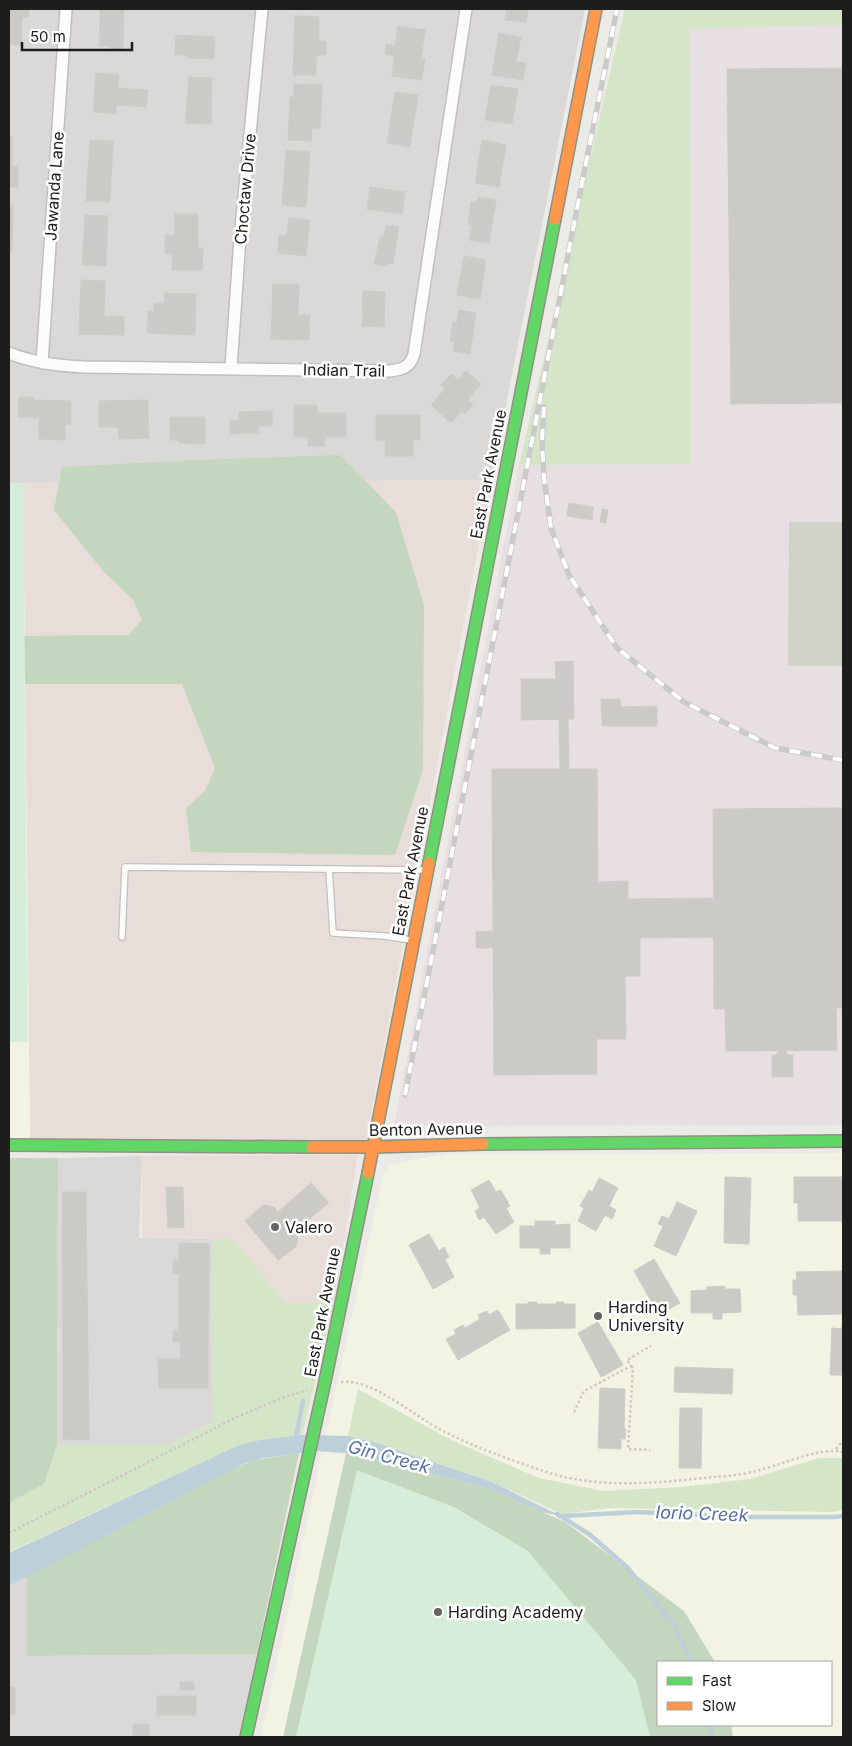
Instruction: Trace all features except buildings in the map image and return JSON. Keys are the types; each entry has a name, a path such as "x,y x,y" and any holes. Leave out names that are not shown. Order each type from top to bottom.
{"street":[{"name":"Jawanda Lane","path":"42,363 66,9"},
{"name":"Choctaw Drive","path":"231,368 240,238 262,9"},
{"name":"Indian Trail","path":"9,353 42,363 85,367 388,371 407,367 412,362 466,9"},
{"name":"East Park Avenue","path":"246,1737 324,1386 373,1146 596,9"},
{"name":"Benton Avenue","path":"9,1145 373,1146 511,1143 843,1141"}],"lane":[{"path":"122,937 125,867 427,870"},
{"path":"330,869 333,934 384,936 413,940"}],"path":[{"path":"650,1450 628,1449 632,1368 627,1360 651,1346"},
{"path":"574,1412 584,1392 631,1366"},
{"path":"9,1533 237,1418 282,1398 343,1381 362,1384 437,1428 466,1442 550,1474 593,1482 689,1480 751,1473 817,1453 836,1450 843,1452"},
{"path":"836,1450 843,1441"}],"shaded area":[{"path":"9,9 585,9 491,480 9,483"},
{"path":"843,25 843,1125 394,1126 519,465 691,464 690,29"},
{"path":"491,480 366,1140 30,1144 23,483"},
{"path":"9,483 23,483 30,1144 9,1144"},
{"path":"9,483 23,483 28,1042 9,1042"},
{"path":"789,522 843,522 843,666 788,666"},
{"name":"Harding University","path":"843,1153 843,1737 261,1737 383,1175 391,1165 408,1160 452,1154"},
{"path":"358,1155 334,1303 286,1303 233,1239 142,1238 142,1156"},
{"path":"142,1156 139,1238 212,1239 213,1422 169,1444 57,1445 58,1158"},
{"name":"Harding Academy","path":"357,1470 454,1507 528,1551 636,1680 650,1737 296,1737"},
{"path":"27,1576 27,1656 257,1654 242,1737 9,1737 9,1586"}],"green space":[{"path":"625,9 843,9 843,25 690,29 691,464 519,465"},
{"path":"340,455 396,512 424,606 423,770 395,855 191,852 186,808 205,791 215,768 182,684 25,684 24,636 128,635 142,620 133,600 103,571 54,510 62,467"},
{"path":"9,1158 58,1158 57,1445 44,1484 9,1503"},
{"path":"212,1239 233,1239 286,1303 334,1303 302,1435 260,1440 239,1445 9,1552 9,1503 44,1484 57,1445 169,1444 213,1422"},
{"path":"358,1389 453,1441 539,1478 603,1491 683,1487 750,1479 819,1458 843,1458 843,1510 833,1512 610,1508 562,1514 492,1482 374,1442 348,1436"},
{"path":"299,1453 257,1654 27,1656 27,1576 226,1472 254,1460"},
{"name":"Harding Academy","path":"346,1453 370,1457 489,1489 565,1522 684,1611 714,1661 657,1661 657,1726 731,1726 733,1737 283,1737"}],"water":[{"path":"302,1435 348,1436 374,1442 492,1482 561,1516 542,1512 489,1489 358,1454 315,1451 263,1458 245,1463 9,1586 9,1553 239,1445 260,1440"}],"waterway":[{"path":"295,1442 303,1401"},
{"name":"Iorio Creek","path":"563,1516 637,1512 747,1517 843,1516"},
{"name":"Gin Creek","path":"557,1514 589,1534 627,1567 673,1624 692,1661"},
{"name":"Gin Creek","path":"711,1726 712,1737"}],"railway":[{"path":"405,1095 617,9"},
{"path":"544,407 542,441 544,478 551,528 569,575 617,648 684,702 775,748 843,760"}],"traffic: fast":[{"path":"429,863 555,219"},
{"path":"483,1144 843,1141"},
{"path":"9,1145 312,1147"},
{"path":"246,1737 324,1386 368,1173"}],"traffic: slow":[{"path":"555,219 596,9"},
{"path":"368,1173 429,863"},
{"path":"312,1147 483,1144"}],"place":[{"name":"Valero","path":"275,1227"},
{"name":"Harding University","path":"598,1316"},
{"name":"Harding Academy","path":"438,1612"}]}
